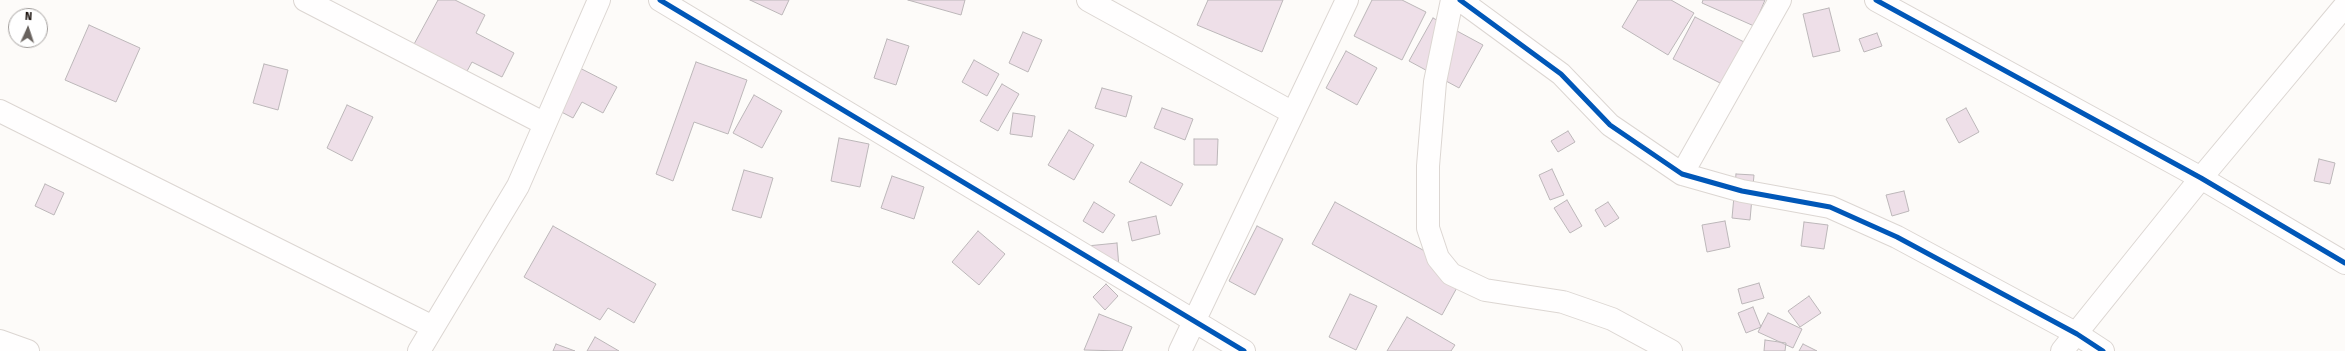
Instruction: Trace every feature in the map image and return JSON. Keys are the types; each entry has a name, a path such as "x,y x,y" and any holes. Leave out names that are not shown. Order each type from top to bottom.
{"street":[{"path":"305,0 545,124"},
{"path":"419,351 518,186 599,0"},
{"path":"660,0 1244,351"},
{"path":"1088,0 1292,113"},
{"path":"1180,351 1347,0"},
{"path":"1452,0 1435,82 1428,166 1428,228 1438,258 1451,274 1484,290 1563,302 1612,319 1671,351"},
{"path":"1460,0 1561,74 1610,124 1682,174 1742,191 1830,208 1897,237 2077,334 2103,351"},
{"path":"1682,174 1780,0"},
{"path":"1876,0 2201,178 2345,263"},
{"path":"2062,351 2340,5"},
{"path":"0,110 434,327"},
{"path":"0,341 28,351"}],"building":[{"path":"438,0 455,0 485,15 476,33 514,53 502,77 472,62 466,73 413,46"},
{"path":"750,0 789,0 782,15"},
{"path":"908,0 965,0 961,15"},
{"path":"1208,0 1283,0 1262,52 1197,25"},
{"path":"1372,0 1402,0 1426,12 1402,60 1354,36"},
{"path":"1638,0 1671,0 1694,13 1668,55 1622,27"},
{"path":"1703,0 1765,0 1754,26 1702,3"},
{"path":"1829,8 1840,51 1813,57 1803,14"},
{"path":"1695,17 1746,43 1724,85 1673,59"},
{"path":"1433,18 1483,45 1459,88 1409,61"},
{"path":"89,25 140,48 116,102 65,80"},
{"path":"1023,32 1042,40 1028,72 1009,63"},
{"path":"1877,33 1882,46 1864,52 1859,39"},
{"path":"887,39 909,46 896,85 874,78"},
{"path":"1346,51 1377,68 1357,105 1326,88"},
{"path":"974,60 999,74 987,96 962,82"},
{"path":"696,62 747,80 728,134 694,122 673,181 656,174"},
{"path":"570,63 617,87 603,113 582,102 573,118 548,105"},
{"path":"264,64 288,70 278,110 253,103"},
{"path":"1002,84 1019,94 998,131 980,121"},
{"path":"1102,88 1132,96 1126,117 1095,108"},
{"path":"754,95 782,111 762,148 733,133"},
{"path":"347,105 373,117 352,161 327,148"},
{"path":"1162,108 1193,119 1185,140 1154,128"},
{"path":"1966,108 1979,132 1959,143 1946,119"},
{"path":"1013,113 1035,116 1032,137 1010,134"},
{"path":"1069,130 1094,145 1074,180 1048,165"},
{"path":"1568,131 1575,142 1558,152 1551,141"},
{"path":"839,138 869,144 860,187 831,181"},
{"path":"1194,139 1218,139 1217,165 1194,165"},
{"path":"2319,159 2335,163 2330,184 2314,181"},
{"path":"1141,162 1183,184 1171,206 1129,182"},
{"path":"1552,169 1564,195 1550,200 1539,175"},
{"path":"744,170 773,178 761,218 732,210"},
{"path":"1736,174 1754,175 1750,220 1732,218"},
{"path":"892,176 924,187 914,219 881,208"},
{"path":"45,184 64,193 54,215 35,206"},
{"path":"1904,191 1909,211 1892,216 1886,195"},
{"path":"1567,200 1582,226 1570,233 1554,208"},
{"path":"1094,202 1115,215 1103,233 1083,221"},
{"path":"1335,202 1465,273 1442,315 1312,244"},
{"path":"1608,202 1619,218 1605,227 1595,210"},
{"path":"1156,216 1160,234 1132,241 1128,222"},
{"path":"1725,221 1730,247 1707,252 1702,225"},
{"path":"1804,222 1828,225 1824,249 1801,246"},
{"path":"553,226 656,284 634,323 608,308 600,320 524,277"},
{"path":"1257,226 1283,239 1255,295 1229,281"},
{"path":"978,231 1005,254 979,285 952,262"},
{"path":"1117,243 1119,267 1087,246"},
{"path":"1759,283 1764,298 1742,304 1738,289"},
{"path":"1106,284 1118,296 1105,310 1093,297"},
{"path":"1350,294 1377,306 1356,350 1329,337"},
{"path":"1809,296 1821,313 1800,327 1788,311"},
{"path":"1753,307 1761,327 1746,333 1738,313"},
{"path":"1768,313 1802,329 1793,348 1758,332"},
{"path":"1099,314 1132,327 1122,351 1084,350"},
{"path":"1407,317 1455,345 1451,351 1387,351"},
{"path":"595,337 619,351 587,351"},
{"path":"1765,340 1786,343 1785,351 1764,351"},
{"path":"556,344 575,351 553,351"},
{"path":"1803,344 1817,351 1799,351"}],"cycle path":[{"path":"660,0 1244,351"},
{"path":"1460,0 1561,74 1610,125 1682,174 1742,191 1830,207 1897,237 2077,334 2103,351"},
{"path":"1876,0 2201,178 2345,263"}]}
